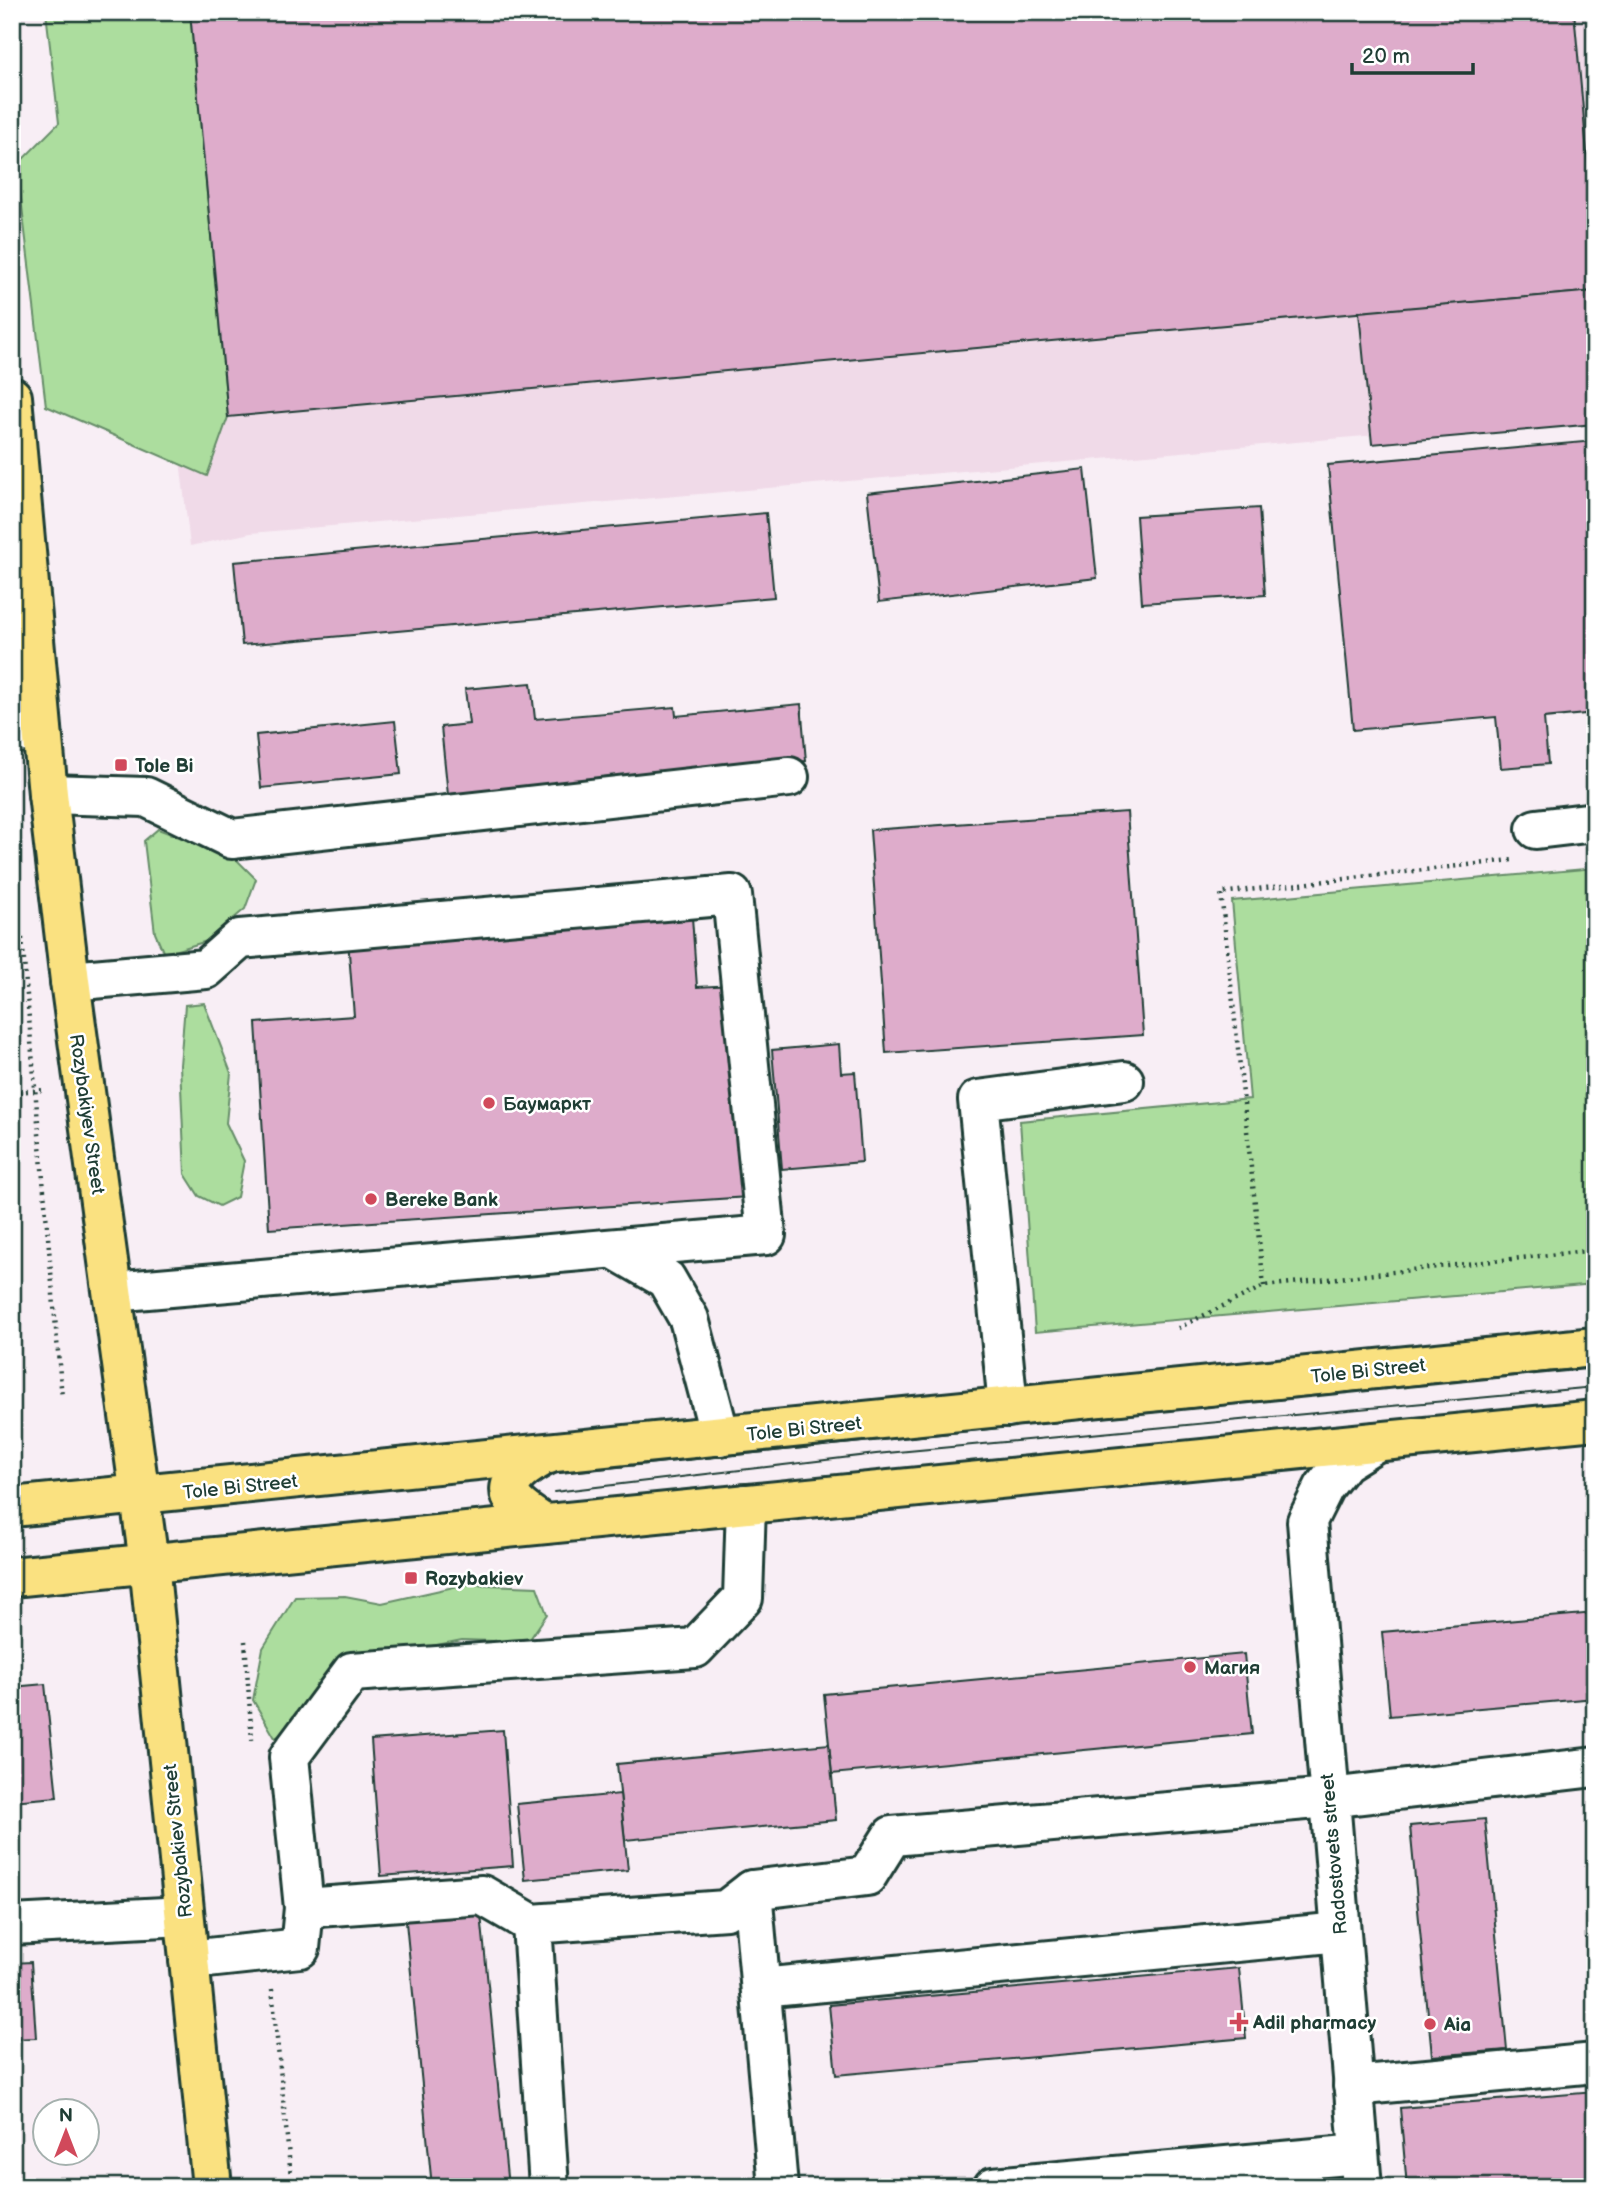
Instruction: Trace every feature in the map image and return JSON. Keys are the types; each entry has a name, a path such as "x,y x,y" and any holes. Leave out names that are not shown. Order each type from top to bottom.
{"main road":[{"path":"12,397 27,732"},
{"name":"Rozybakiyev Street","path":"27,732 48,794 70,981 141,1496"},
{"name":"Tole Bi Street","path":"12,1507 1595,1347"},
{"path":"12,1577 1595,1420"},
{"path":"544,1524 516,1504 511,1494 513,1480 525,1466 548,1454"},
{"name":"Rozybakiev Street","path":"141,1496 212,2187"}],"street":[{"path":"48,794 146,797 232,839 789,777"},
{"path":"1531,844 1595,822"},
{"path":"70,981 206,969 240,939 732,895 766,1234 113,1293"},
{"path":"1008,1407 978,1100 1124,1081"},
{"path":"614,1248 666,1279 689,1319 720,1436"},
{"name":"Radostovets street","path":"1360,2171 1307,1521 1324,1487 1344,1462 1376,1442"},
{"path":"189,1960 300,1948 304,1908 289,1757 352,1672 695,1648 743,1598 746,1504"},
{"path":"304,1908 482,1895 532,1924 726,1910 752,1890 867,1876 892,1836 1329,1798 1595,1768"},
{"path":"752,1890 778,2187"},
{"path":"12,1925 184,1916"},
{"path":"532,1924 549,2187"},
{"path":"761,1988 1340,1932"},
{"path":"1353,2086 1595,2063"},
{"path":"993,2187 1360,2171"}],"path":[{"path":"1264,1286 1221,893 1531,844"},
{"path":"22,938 62,1398"},
{"path":"1178,1328 1264,1286 1595,1250"}],"shaded area":[{"path":"128,12 1595,12 1595,416 251,533 190,546"}],"green space":[{"path":"46,12 190,12 228,417 207,476 46,406 17,165 59,123"},
{"path":"158,829 235,858 256,879 245,909 207,941 164,954 155,933 144,841"},
{"path":"1595,868 1595,1284 1035,1332 1020,1121 1250,1099 1232,901"},
{"path":"204,1003 231,1073 226,1123 244,1161 237,1197 219,1206 199,1196 185,1174 180,1065 185,1005"},
{"path":"467,1584 537,1587 547,1614 528,1642 462,1640 412,1650 307,1722 275,1738 253,1700 263,1648 295,1597 345,1596 382,1603"}],"building":[{"path":"190,12 1574,12 1595,239 1595,291 228,417"},
{"path":"1595,291 1595,424 1372,444 1359,312"},
{"path":"1595,441 1595,713 1544,718 1548,764 1501,768 1496,717 1353,730 1328,465"},
{"path":"1085,469 1097,578 879,602 867,493"},
{"path":"1259,508 1265,595 1142,603 1136,516"},
{"path":"766,513 774,597 242,645 234,562"},
{"path":"531,683 535,719 675,707 676,716 801,704 806,761 448,795 441,727 469,724 465,689"},
{"path":"395,721 401,774 261,788 256,735"},
{"path":"1127,812 1143,1035 886,1053 870,830"},
{"path":"692,917 697,987 733,985 748,1197 269,1229 256,1023 354,1016 348,940"},
{"path":"839,1044 841,1073 855,1072 862,1162 782,1169 772,1050"},
{"path":"1595,1613 1595,1698 1390,1716 1382,1632"},
{"path":"1244,1654 1252,1734 832,1774 824,1694"},
{"path":"45,1684 57,1797 12,1801 12,1687"},
{"path":"503,1730 513,1866 381,1876 371,1740"},
{"path":"829,1744 836,1820 625,1840 617,1764"},
{"path":"620,1794 628,1870 525,1880 517,1804"},
{"path":"1485,1819 1507,2050 1432,2056 1410,1826"},
{"path":"480,1904 508,2187 432,2187 405,1912"},
{"path":"31,1962 36,2038 12,2039 12,1963"},
{"path":"1239,1968 1246,2038 836,2075 829,2005"},
{"path":"1595,2092 1595,2179 1498,2187 1407,2187 1400,2108"}],"tram line":[{"path":"550,1474 1595,1367"},
{"path":"554,1492 876,1454 1595,1387"}],"place":[{"name":"Tole Bi","path":"121,765"},
{"name":"Баумаркт","path":"489,1103"},
{"name":"Bereke Bank","path":"371,1199"},
{"name":"Rozybakiev","path":"411,1578"},
{"name":"Магия","path":"1190,1667"},
{"name":"Adil pharmacy","path":"1239,2022"},
{"name":"Aia","path":"1430,2024"}]}
